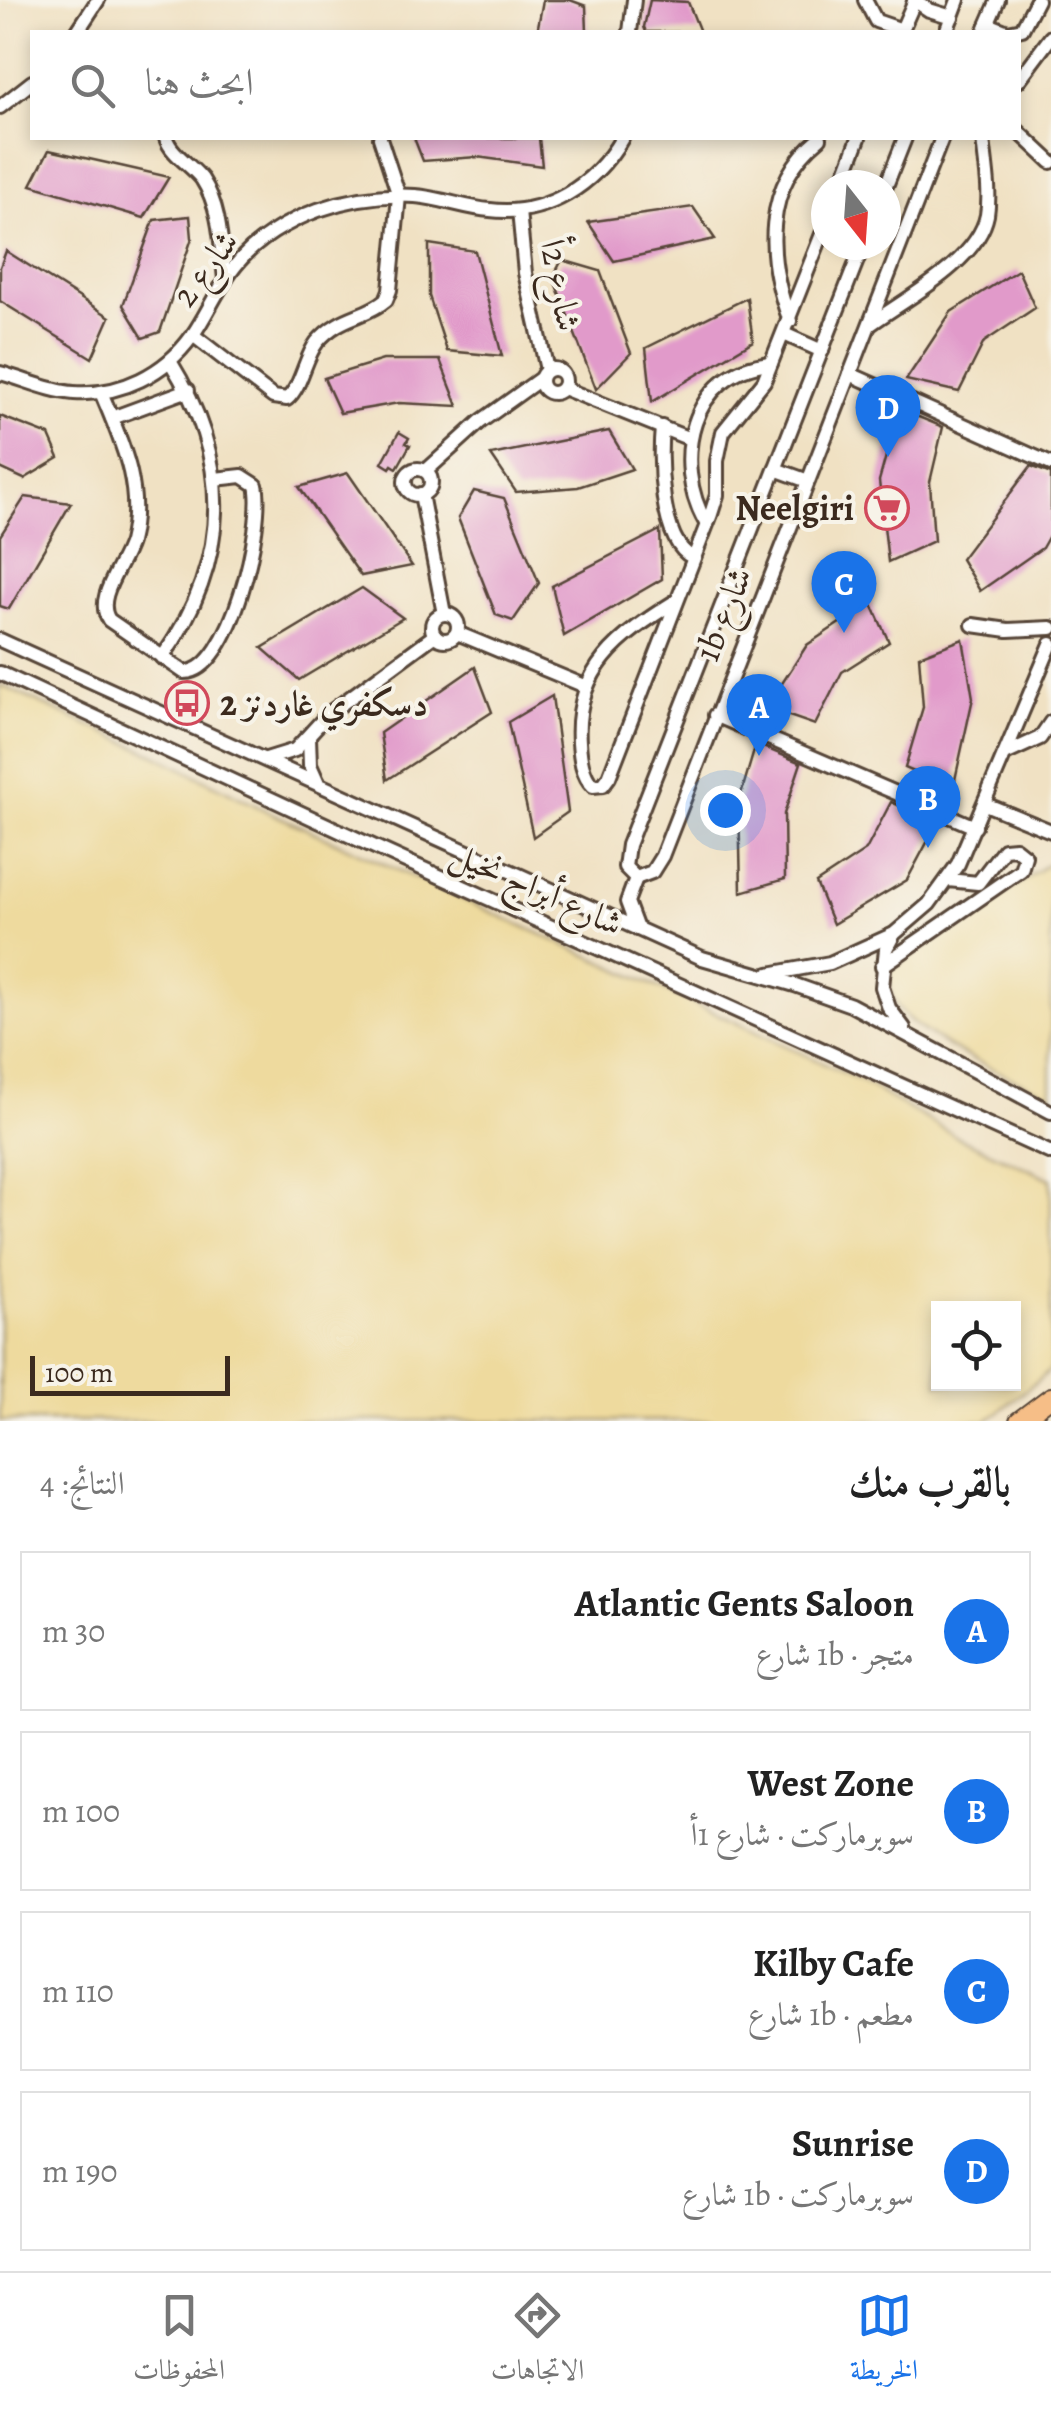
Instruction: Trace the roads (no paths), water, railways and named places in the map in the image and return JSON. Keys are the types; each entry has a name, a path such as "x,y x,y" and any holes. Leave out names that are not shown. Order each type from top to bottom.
{"main road":[{"path":"1018,1421 1051,1397"}],"street":[{"path":"77,30 98,0"},
{"path":"630,30 634,0"},
{"path":"866,0 876,20 899,30"},
{"path":"901,30 914,0 952,17"},
{"path":"947,30 958,0"},
{"path":"986,28 998,0"},
{"path":"1017,30 1022,29 1037,0"},
{"path":"1021,78 1051,38"},
{"path":"0,107 30,84"},
{"path":"1021,134 1051,162"},
{"path":"167,140 208,190 218,218 225,279"},
{"path":"192,336 282,400 291,397 307,358 328,332 356,314 382,304 389,295 399,196 381,140"},
{"name":"شارع 2","path":"0,373 65,392 102,392 146,378 170,361 192,336 225,279 255,246 292,221 354,199 399,196 433,198 489,210 544,205 578,188 605,164 621,140"},
{"path":"818,140 789,174 774,214 772,255 787,328 822,351"},
{"path":"846,170 857,140"},
{"path":"892,170 904,140"},
{"name":"1b شارع","path":"634,877 652,872 662,856 941,140"},
{"path":"869,326 957,261 977,240 987,212 984,143"},
{"name":"شارع 2أ","path":"426,472 480,422 544,374 528,289 519,210"},
{"path":"676,601 615,644 585,686 578,723 581,760 589,783 598,786 609,777 717,495 717,460 723,432 758,388 771,364 812,260"},
{"name":"1b شارع","path":"637,929 627,902 634,877 625,861 628,845 857,260"},
{"path":"162,658 191,612 206,573 214,533 215,479 203,425 170,361"},
{"path":"706,523 688,474 690,439 704,405 716,390 739,372 771,364"},
{"path":"544,374 562,373 563,388 690,439"},
{"path":"850,374 1051,464"},
{"path":"112,418 188,390"},
{"path":"102,392 128,458 134,487 129,545 104,596 103,609 108,620 184,672 202,669 224,635 251,554 258,490 248,477 215,479"},
{"path":"662,427 660,452 665,500 678,546 692,557"},
{"path":"775,469 808,482"},
{"path":"412,470 426,472 430,484 421,494 409,490 406,478 412,470"},
{"path":"421,494 444,614 457,622 457,633"},
{"path":"434,635 432,624 444,614"},
{"path":"973,626 1008,630 1051,628"},
{"path":"457,633 585,686"},
{"path":"434,635 446,640 457,633"},
{"path":"264,759 285,754 328,714 434,635"},
{"name":"شارع أبراج نخيل","path":"0,640 702,958 824,994 918,1038 971,1072 1051,1112"},
{"path":"760,974 830,963 894,934 929,904 948,880 975,827 1051,644"},
{"name":"شارع أبراج نخيل","path":"0,673 1051,1153"},
{"path":"715,716 975,827"},
{"path":"1006,754 1040,738 1051,722"},
{"path":"310,734 310,765 318,783"},
{"path":"984,804 1051,831"},
{"path":"882,966 1020,870 1025,856 1014,848 1004,849 978,883 948,880"},
{"path":"597,910 620,896 634,877"},
{"path":"894,934 882,966 882,988 901,1025 918,1038"}],"place":[{"name":"Sunrise","path":"888,457"},
{"name":"Neelgiri","path":"887,508"},
{"name":"Kilby Cafe","path":"844,633"},
{"name":"دسكفري غاردنز 2","path":"187,703"},
{"name":"Atlantic Gents Saloon","path":"759,756"},
{"name":"West Zone","path":"928,848"}]}
